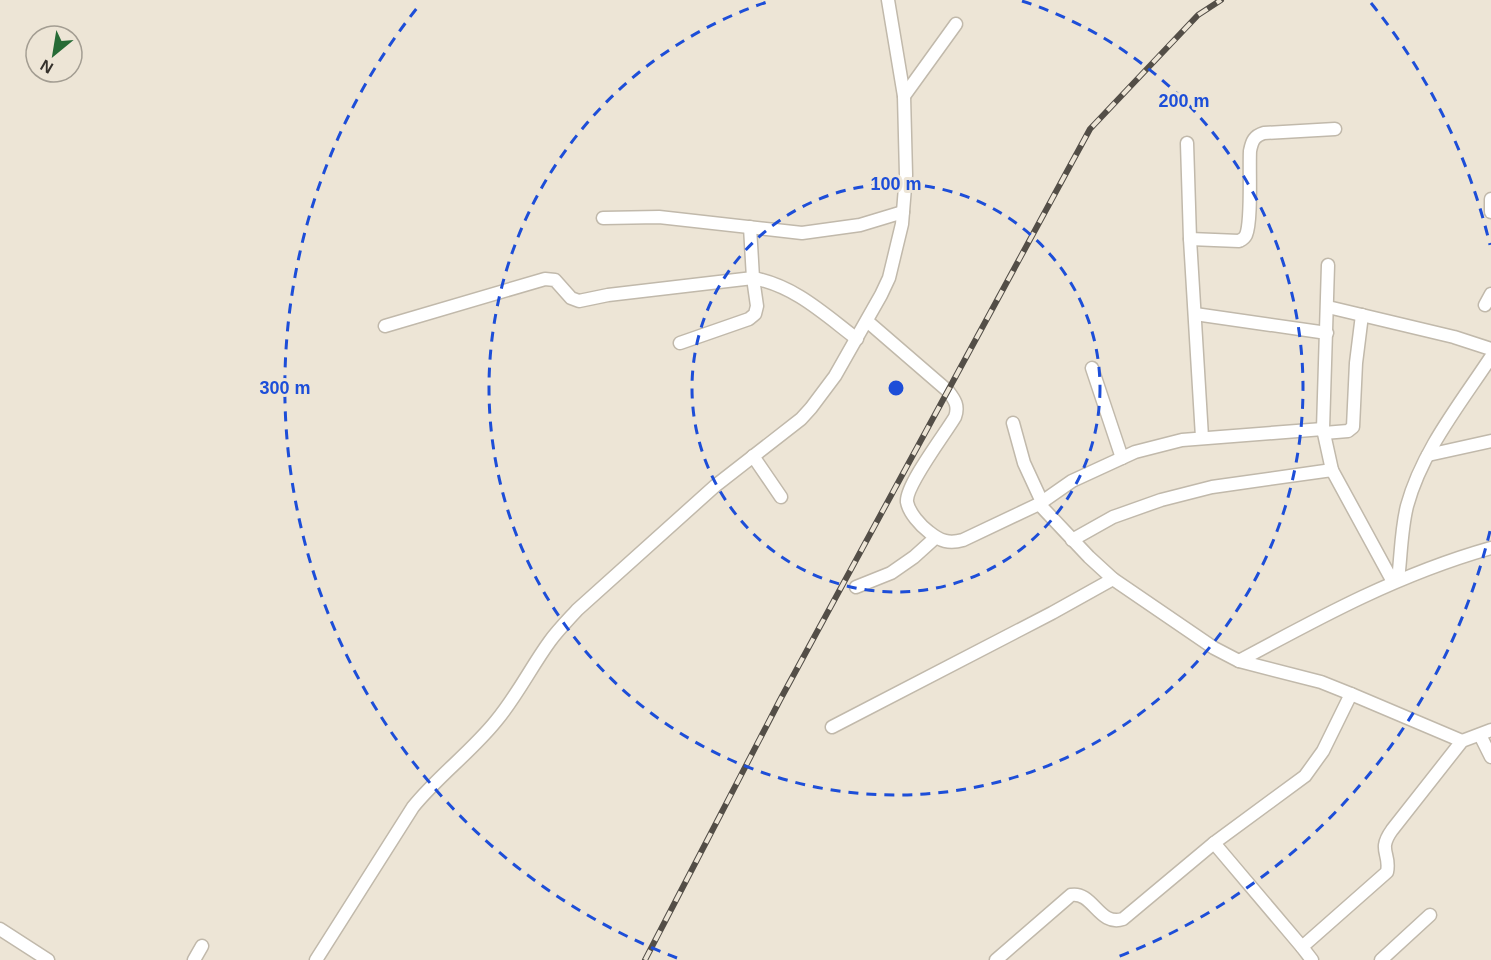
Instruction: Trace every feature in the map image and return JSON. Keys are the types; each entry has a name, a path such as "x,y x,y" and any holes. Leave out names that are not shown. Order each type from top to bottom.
{"street":[{"path":"316,960 413,807 494,723 517,693 549,642 577,610 715,486 801,419 836,376 889,278 902,224 906,175 904,96 888,0"},
{"path":"904,96 956,24"},
{"path":"1190,239 1239,241 1244,238 1249,209 1251,143 1257,135 1335,129"},
{"path":"1187,143 1190,239 1202,437"},
{"path":"1491,199 1491,212"},
{"path":"603,218 694,219 802,233 860,225 903,212"},
{"path":"680,342 753,317 757,306 750,227"},
{"path":"1328,265 1324,431 1332,470 1396,581"},
{"path":"385,326 545,279 555,280 571,298 579,301 608,295 753,278 769,281 796,293 857,339"},
{"path":"1328,306 1491,349"},
{"path":"1195,314 1327,333"},
{"path":"867,321 948,391 956,401 955,417 913,483 908,497 909,508 923,528 935,538 950,543 1040,503 1072,481 1122,458 1182,440 1202,437 1351,430 1362,315"},
{"path":"1396,581 1407,507 1428,455 1491,357"},
{"path":"1092,368 1122,458"},
{"path":"1012,423 1024,463 1040,503 1072,540 1113,579 1205,642 1239,661 1321,682 1462,741"},
{"path":"1428,455 1491,441"},
{"path":"753,456 781,497"},
{"path":"1072,540 1113,516 1161,500 1212,487 1332,470"},
{"path":"856,587 891,573 935,538"},
{"path":"1239,661 1329,612 1396,581 1451,559 1491,548"},
{"path":"832,727 1052,614 1113,579"},
{"path":"996,960 1071,895 1076,894 1083,897 1102,915 1113,920 1123,919 1214,843 1305,776 1323,751 1351,694"},
{"path":"1302,947 1386,872 1388,866 1384,849 1385,840 1462,741 1485,732 1491,757"},
{"path":"1214,843 1312,960"},
{"path":"1381,960 1430,915"},
{"path":"0,929 48,960"},
{"path":"194,960 202,946"}],"railway":[{"path":"645,960 780,700 1090,129 1198,15 1221,0"}]}
